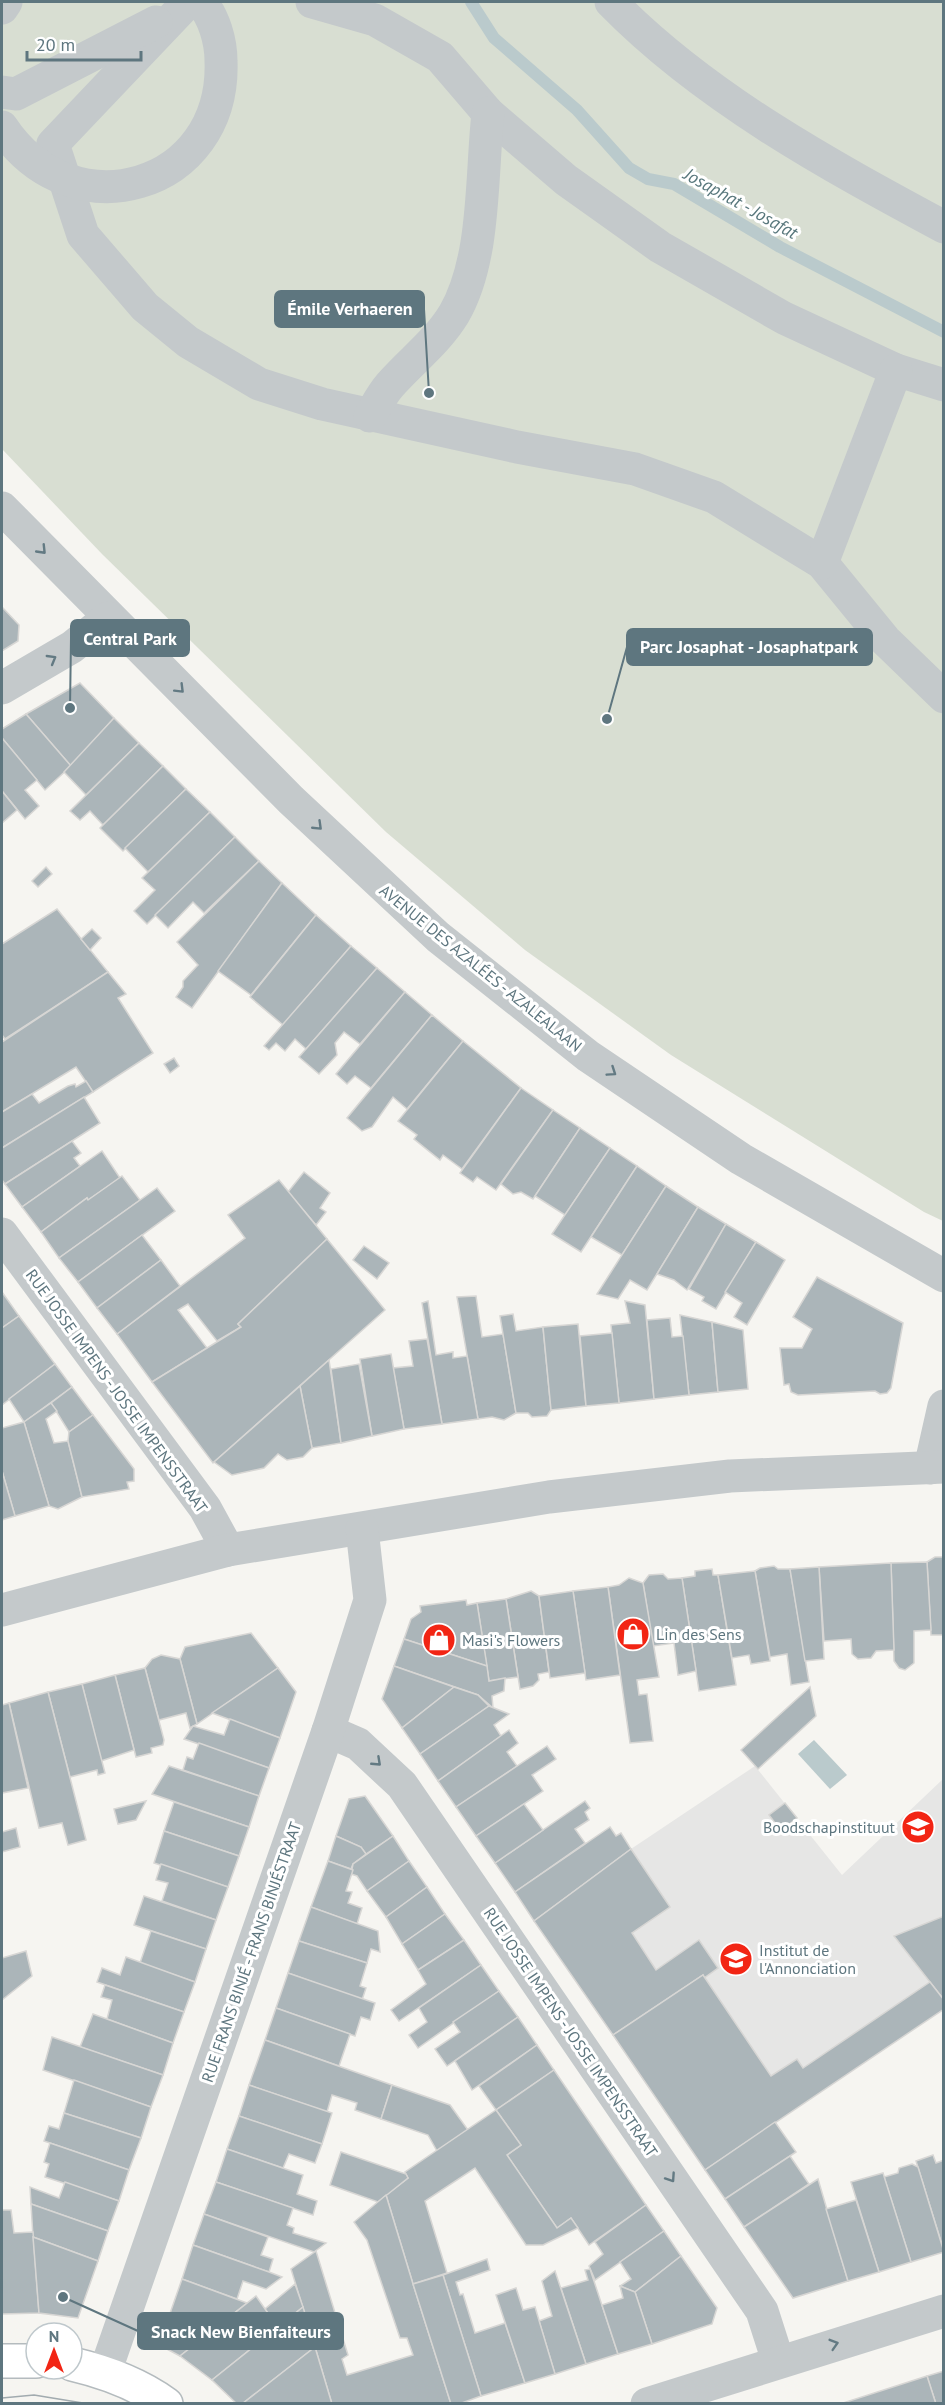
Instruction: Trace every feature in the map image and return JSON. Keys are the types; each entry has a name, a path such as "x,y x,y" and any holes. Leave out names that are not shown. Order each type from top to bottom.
{"street":[{"path":"2,8 6,2"},
{"path":"312,2 375,20 440,57 488,113 566,180 660,247 784,318 896,370 944,385"},
{"path":"611,2 674,61 763,122 944,227"},
{"path":"2,92 16,94 200,5"},
{"path":"200,5 53,144 83,235 145,307 188,342 260,384 370,416 517,447 634,468 714,497 822,563 885,640 944,697"},
{"path":"2,127 14,145 37,165 64,179 87,187 136,183 158,175 178,162 195,144 209,123 218,101 222,77 221,53 216,30 200,5"},
{"path":"370,416 388,386 436,338 454,314 469,282 476,252 488,113"},
{"path":"822,563 896,370"},
{"name":"AVENUE DES AZALÉES - AZALEALAAN","path":"2,508 108,618 370,876 514,998 588,1056 741,1159 944,1276"},
{"path":"2,688 72,647 108,618"},
{"name":"RUE JOSSE IMPENS - JOSSE IMPENSSTRAAT","path":"2,1234 205,1508 228,1550"},
{"path":"2,1610 228,1550 549,1497 730,1476 937,1468 944,1406"},
{"name":"RUE FRANS BINJÉ - FRANS BINJÉSTRAAT","path":"105,2372 328,1731 370,1600 362,1529"},
{"name":"RUE JOSSE IMPENS - JOSSE IMPENSSTRAAT","path":"328,1731 358,1744 402,1785 762,2311 778,2361"},
{"path":"647,2403 944,2311"},
{"path":"2,2361 24,2361"},
{"path":"84,2367 105,2372 144,2389 166,2403"}],"shaded area":[{"path":"2,2 943,2 943,1221 924,1212 671,1055 525,950 386,832 102,554 2,449"},
{"path":"814,1740 847,1775 830,1789 798,1754"},
{"name":"Institut de l'Annonciation","path":"755,1766 842,1875 943,1779 943,1916 894,1937 943,2000 943,2009 705,2170 534,1921 631,1849"}],"building":[{"path":"2,607 19,625 18,641 2,651"},
{"path":"80,683 114,718 71,766 26,714"},
{"path":"26,714 71,766 45,790 2,738 2,729"},
{"path":"114,718 139,743 86,795 64,772"},
{"path":"2,738 37,780 25,790 39,806 25,819 2,791"},
{"path":"139,743 163,766 103,825 90,811 80,820 70,811"},
{"path":"163,766 186,789 123,851 100,828"},
{"path":"186,789 210,812 148,872 125,848"},
{"path":"2,791 17,810 2,823"},
{"path":"210,812 235,837 147,924 134,911 155,890 142,878"},
{"path":"235,837 259,861 204,913 193,902 168,928 155,915"},
{"path":"259,861 282,883 192,1008 176,997 183,987 183,981 198,965 177,942"},
{"path":"46,867 52,874 38,887 32,881"},
{"path":"282,883 316,915 251,995 218,971"},
{"path":"57,909 108,972 5,1039 2,1035 2,944"},
{"path":"316,915 351,946 283,1025 250,997"},
{"path":"92,929 101,938 90,950 81,939"},
{"path":"351,946 377,968 306,1049 295,1039 285,1051 276,1043 269,1050 264,1046"},
{"path":"377,968 405,992 360,1044 344,1032 335,1043 337,1055 319,1074 299,1057"},
{"path":"108,972 126,994 118,998 153,1053 93,1092 76,1067 2,1112 2,1042"},
{"path":"405,992 432,1015 371,1088 355,1076 347,1084 336,1074"},
{"path":"432,1015 463,1041 407,1109 393,1097 372,1127 362,1131 347,1118"},
{"path":"463,1041 521,1088 462,1169 443,1155 440,1160 414,1139 417,1135 398,1121"},
{"path":"174,1058 179,1066 170,1073 164,1064"},
{"path":"86,1081 93,1092 2,1148 2,1112 32,1094 39,1103 68,1086 75,1084 76,1087"},
{"path":"521,1088 553,1110 496,1190 477,1177 473,1182 460,1173"},
{"path":"84,1097 100,1123 5,1184 2,1180 2,1148"},
{"path":"553,1110 580,1128 533,1199 521,1192 513,1194 501,1184"},
{"path":"580,1128 610,1148 565,1215 535,1196"},
{"path":"72,1141 81,1153 74,1158 80,1166 22,1207 5,1184"},
{"path":"610,1148 637,1166 581,1252 552,1234"},
{"path":"102,1151 120,1178 88,1200 87,1198 41,1232 22,1207"},
{"path":"637,1166 666,1186 622,1255 591,1237"},
{"path":"304,1172 330,1193 320,1208 326,1212 316,1225 288,1192"},
{"path":"122,1176 140,1200 59,1258 41,1232 87,1198 88,1200"},
{"path":"279,1180 327,1239 238,1324 241,1327 217,1341 188,1304 178,1310 207,1348 152,1382 117,1334 245,1238 228,1215"},
{"path":"666,1186 698,1207 647,1290 630,1280 618,1299 597,1294"},
{"path":"157,1188 175,1211 78,1282 59,1258"},
{"path":"698,1207 726,1224 687,1290 674,1280 657,1274"},
{"path":"726,1224 756,1242 716,1309 702,1301 704,1297 689,1289"},
{"path":"142,1235 161,1260 97,1308 78,1282"},
{"path":"327,1239 385,1310 213,1463 152,1382 241,1327 238,1324"},
{"path":"756,1242 785,1260 747,1325 734,1317 742,1303 725,1292"},
{"path":"364,1246 389,1263 377,1279 353,1260"},
{"path":"161,1260 180,1286 117,1334 97,1308"},
{"path":"817,1277 903,1323 891,1388 887,1393 880,1394 875,1391 798,1395 791,1392 789,1384 784,1385 780,1348 802,1348 812,1329 793,1317"},
{"path":"2,1292 19,1316 2,1328"},
{"path":"476,1296 482,1337 503,1334 516,1413 504,1420 492,1417 478,1419 457,1297"},
{"path":"428,1301 436,1355 453,1352 453,1358 467,1356 478,1419 442,1424 422,1303"},
{"path":"625,1301 645,1305 654,1399 619,1403 611,1325 630,1323"},
{"path":"513,1314 516,1331 543,1327 551,1410 547,1416 532,1417 528,1413 516,1413 500,1316"},
{"path":"680,1315 712,1322 718,1392 689,1395"},
{"path":"19,1316 55,1364 2,1405 2,1328"},
{"path":"670,1318 672,1337 683,1336 689,1395 654,1399 647,1320"},
{"path":"712,1322 743,1330 748,1389 718,1392"},
{"path":"578,1324 586,1406 551,1410 543,1327"},
{"path":"612,1333 619,1403 586,1406 580,1336"},
{"path":"427,1339 442,1424 404,1429 393,1368 413,1366 409,1341"},
{"path":"391,1354 404,1429 372,1436 360,1359"},
{"path":"329,1360 341,1443 312,1448 300,1386"},
{"path":"55,1364 72,1387 24,1422 9,1399"},
{"path":"359,1364 372,1436 341,1443 331,1369"},
{"path":"300,1386 312,1448 303,1457 287,1460 278,1454 264,1468 232,1475 214,1462"},
{"path":"72,1387 93,1415 69,1432 51,1403"},
{"path":"51,1403 57,1411 46,1419 54,1443 68,1441 82,1497 58,1509 49,1506 24,1422"},
{"path":"93,1415 134,1469 134,1481 127,1482 129,1489 82,1497 68,1441 69,1432"},
{"path":"24,1422 49,1506 15,1516 2,1471 2,1428"},
{"path":"2,1471 15,1516 2,1520"},
{"path":"935,1557 944,1557 944,1635 931,1635 927,1562"},
{"path":"927,1562 931,1630 914,1631 914,1663 905,1670 899,1668 894,1661 891,1563"},
{"path":"891,1563 894,1650 876,1651 871,1658 858,1659 852,1654 851,1639 824,1641 819,1567"},
{"path":"774,1566 778,1569 790,1569 809,1682 791,1685 787,1654 770,1657 755,1571"},
{"path":"819,1567 824,1659 805,1661 790,1569"},
{"path":"712,1569 713,1575 718,1575 736,1685 699,1691 682,1578 695,1576 695,1571"},
{"path":"755,1571 770,1661 751,1664 749,1655 732,1658 718,1575"},
{"path":"663,1574 668,1579 682,1578 696,1671 678,1675 674,1643 653,1646 643,1583 649,1575"},
{"path":"629,1578 643,1583 659,1677 637,1680 639,1695 647,1694 653,1741 630,1743 608,1587 619,1585"},
{"path":"608,1587 620,1675 586,1680 573,1591"},
{"path":"531,1591 539,1596 549,1672 538,1674 539,1680 533,1686 520,1689 506,1599"},
{"path":"573,1591 585,1673 550,1678 539,1596"},
{"path":"506,1599 518,1677 489,1681 477,1603"},
{"path":"466,1600 467,1605 477,1603 487,1666 404,1639 411,1619 421,1612 420,1606"},
{"path":"251,1633 278,1668 197,1724 180,1659 185,1647"},
{"path":"404,1639 487,1666 489,1681 505,1678 504,1691 492,1696 493,1708 478,1695 394,1666"},
{"path":"161,1655 180,1659 197,1724 190,1728 186,1713 159,1720 145,1668 152,1659"},
{"path":"394,1666 454,1687 402,1728 382,1699"},
{"path":"145,1668 164,1740 163,1745 151,1748 152,1753 136,1757 115,1675"},
{"path":"278,1668 296,1692 280,1738 212,1713"},
{"path":"115,1675 134,1750 101,1761 82,1684"},
{"path":"82,1684 105,1773 98,1775 97,1770 70,1777 48,1692"},
{"path":"454,1687 478,1695 489,1706 420,1754 402,1728"},
{"path":"810,1687 816,1716 758,1769 741,1750"},
{"path":"48,1692 86,1840 68,1845 62,1823 39,1828 9,1703"},
{"path":"9,1703 28,1788 2,1793 2,1705"},
{"path":"489,1706 509,1714 494,1725 501,1736 438,1781 420,1754"},
{"path":"230,1719 280,1738 269,1768 184,1739 193,1726 224,1735"},
{"path":"509,1730 518,1743 507,1752 517,1766 456,1807 438,1781"},
{"path":"199,1743 269,1768 259,1796 183,1770 187,1757 193,1759"},
{"path":"547,1746 556,1759 532,1775 543,1791 476,1836 456,1807"},
{"path":"169,1766 259,1796 249,1827 152,1794"},
{"path":"365,1796 393,1836 366,1854 361,1847 336,1836 349,1799"},
{"path":"146,1801 136,1820 118,1824 114,1809"},
{"path":"585,1801 590,1808 585,1812 589,1820 575,1829 585,1843 515,1892 495,1863"},
{"path":"174,1802 249,1827 239,1856 164,1831"},
{"path":"785,1803 797,1818 781,1831 769,1815"},
{"path":"524,1804 543,1830 495,1863 476,1836"},
{"path":"610,1827 616,1836 621,1833 631,1849 534,1921 515,1892"},
{"path":"16,1828 20,1847 2,1852 2,1832"},
{"path":"164,1831 239,1856 228,1887 154,1863"},
{"path":"336,1836 361,1847 366,1854 353,1864 351,1869 328,1861"},
{"path":"393,1836 409,1861 367,1891 357,1876 351,1874 353,1864"},
{"path":"631,1849 670,1907 632,1933 656,1970 699,1940 718,1968 704,1978 703,1975 613,2035 534,1921"},
{"path":"328,1861 353,1870 346,1891 352,1892 348,1903 362,1908 357,1924 311,1907"},
{"path":"409,1861 427,1887 386,1917 367,1891"},
{"path":"161,1864 228,1887 216,1920 162,1901 168,1883 156,1880"},
{"path":"427,1887 445,1914 402,1944 386,1917"},
{"path":"144,1896 216,1920 206,1949 134,1925"},
{"path":"311,1907 378,1931 380,1952 371,1949 367,1963 299,1941"},
{"path":"445,1914 464,1940 418,1970 402,1944"},
{"path":"944,1916 944,2000 894,1936"},
{"path":"151,1931 206,1949 195,1982 140,1963"},
{"path":"464,1940 481,1965 399,2021 391,2010 426,1984 418,1970"},
{"path":"299,1941 367,1963 360,1986 366,1988 362,2000 288,1973"},
{"path":"26,1951 32,1976 2,2000 2,1958"},
{"path":"126,1957 195,1982 184,2012 97,1982 102,1968 120,1975"},
{"path":"481,1965 499,1991 418,2048 409,2035 427,2022 419,2008"},
{"path":"288,1973 375,2003 370,2020 361,2017 355,2036 276,2008"},
{"path":"703,1975 771,2076 797,2059 803,2068 930,1982 944,2000 944,2009 705,2170 613,2035"},
{"path":"105,1985 184,2012 173,2043 107,2019 112,2000 101,1997"},
{"path":"499,1991 518,2017 447,2066 435,2049 460,2032 453,2022"},
{"path":"276,2008 350,2034 339,2066 265,2040"},
{"path":"93,2014 173,2043 163,2075 80,2047"},
{"path":"518,2017 537,2045 472,2090 455,2061"},
{"path":"52,2037 163,2075 151,2107 43,2070"},
{"path":"265,2040 392,2085 381,2119 355,2110 357,2103 332,2095 327,2112 249,2085"},
{"path":"537,2045 554,2070 496,2110 479,2086"},
{"path":"554,2070 646,2205 589,2245 571,2218 557,2228 507,2155 521,2145 496,2110"},
{"path":"74,2080 151,2107 141,2138 64,2113"},
{"path":"249,2085 332,2113 322,2144 239,2116"},
{"path":"392,2085 450,2105 468,2130 437,2151 428,2135 381,2119"},
{"path":"496,2110 521,2145 507,2155 557,2228 571,2218 578,2228 543,2245 526,2245 475,2168 425,2201 447,2273 413,2284 386,2195 408,2178 405,2172"},
{"path":"64,2113 141,2138 129,2170 44,2141 49,2126 59,2129"},
{"path":"239,2116 322,2144 315,2163 289,2154 283,2168 227,2149"},
{"path":"775,2122 796,2152 725,2199 705,2170"},
{"path":"50,2143 129,2170 119,2201 45,2177 49,2164 44,2162"},
{"path":"227,2149 303,2175 297,2194 317,2201 313,2215 216,2182"},
{"path":"341,2152 406,2174 408,2178 378,2202 330,2185"},
{"path":"933,2155 936,2163 944,2160 944,2251 916,2161"},
{"path":"790,2156 809,2184 744,2227 725,2199"},
{"path":"912,2164 918,2167 944,2252 911,2262 884,2177 898,2173 899,2168"},
{"path":"883,2173 911,2262 879,2272 851,2182"},
{"path":"818,2179 848,2281 793,2298 744,2227"},
{"path":"65,2182 119,2201 108,2231 31,2204 30,2187 59,2198"},
{"path":"216,2182 293,2208 287,2225 294,2228 293,2233 326,2243 314,2252 204,2214"},
{"path":"386,2195 451,2404 332,2404 291,2269 316,2251 348,2355 342,2359 347,2375 413,2355 407,2338 400,2338 367,2240 354,2222"},
{"path":"856,2200 879,2272 848,2281 826,2209"},
{"path":"31,2204 108,2231 98,2261 33,2237"},
{"path":"646,2205 664,2231 595,2280 589,2266 603,2254 595,2242"},
{"path":"2,2210 11,2210 14,2233 33,2232 39,2313 2,2314"},
{"path":"204,2214 268,2237 261,2255 273,2259 269,2272 193,2245"},
{"path":"664,2231 681,2256 635,2292 620,2286 631,2279 620,2262"},
{"path":"33,2237 98,2261 78,2318 39,2313"},
{"path":"193,2245 282,2277 266,2289 243,2281 237,2299 182,2279"},
{"path":"681,2256 717,2308 712,2324 652,2344 635,2292"},
{"path":"487,2259 490,2270 456,2282 460,2295 463,2294 475,2333 505,2323 525,2383 481,2396 443,2275"},
{"path":"590,2269 618,2354 586,2364 561,2288 588,2280 585,2270"},
{"path":"555,2271 586,2364 555,2374 539,2321 552,2316 542,2281"},
{"path":"443,2275 481,2396 459,2404 451,2404 413,2284"},
{"path":"182,2279 247,2303 180,2356 159,2345"},
{"path":"295,2284 303,2307 271,2333 262,2322 270,2316 265,2309"},
{"path":"620,2286 635,2292 652,2344 618,2354 602,2305 623,2298"},
{"path":"516,2288 523,2310 535,2307 555,2374 525,2383 496,2295"},
{"path":"256,2296 270,2316 262,2322 271,2333 212,2380 180,2356"},
{"path":"303,2307 315,2347 242,2404 237,2404 212,2380"},
{"path":"315,2347 332,2404 242,2404"},
{"path":"944,2371 944,2404 936,2404 927,2376"},
{"path":"927,2376 936,2404 843,2404 843,2403"}],"waterway":[{"name":"Josaphat - Josafat","path":"471,2 494,38 577,110 629,168 648,179 674,184 780,247 944,332"}],"tram line":[{"path":"2,2398 34,2395 89,2404"}],"place":[{"name":"Émile Verhaeren","path":"429,393"},
{"name":"Central Park","path":"70,708"},
{"name":"Parc Josaphat - Josaphatpark","path":"607,719"},
{"name":"Lin des Sens","path":"633,1634"},
{"name":"Masi's Flowers","path":"439,1640"},
{"name":"Boodschapinstituut","path":"918,1827"},
{"name":"Institut de l'Annonciation","path":"736,1959"},
{"name":"Snack New Bienfaiteurs","path":"63,2297"}]}
